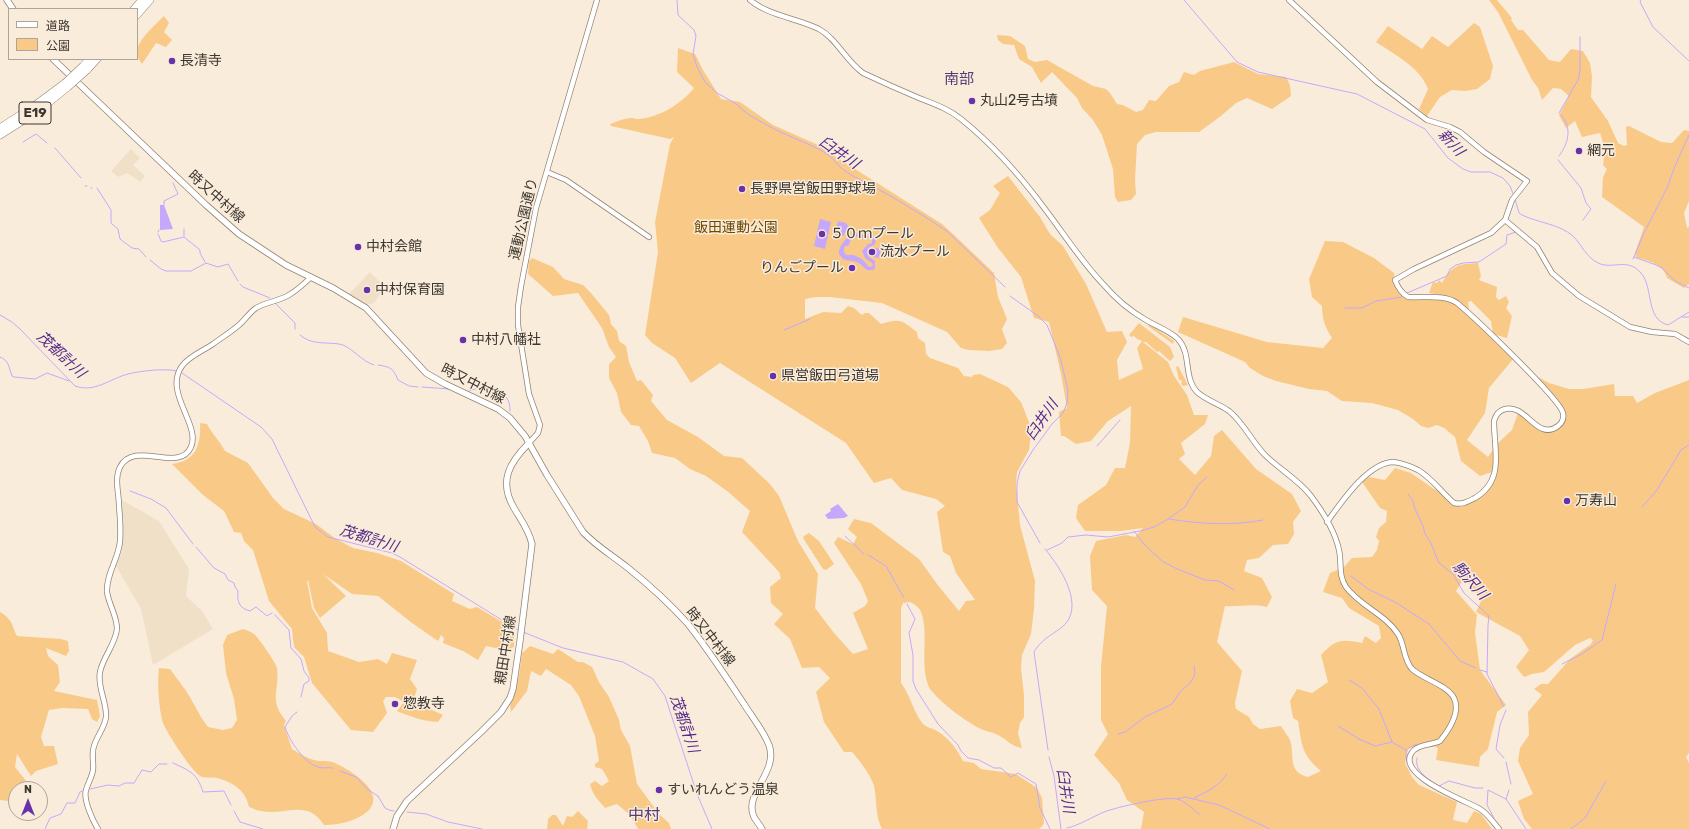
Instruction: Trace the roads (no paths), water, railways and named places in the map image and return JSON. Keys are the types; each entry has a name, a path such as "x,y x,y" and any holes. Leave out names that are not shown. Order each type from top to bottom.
{"highway":[{"path":"135,8 142,0"},
{"path":"138,14 150,0"},
{"name":"E19","path":"85,68 89,60"},
{"name":"E19","path":"0,135 38,111 96,60"},
{"name":"E19","path":"0,128 67,85"}],"main road":[{"name":"時又中村線","path":"54,60 206,206 239,234 286,265 311,277 366,308 426,373 445,384 498,409 517,425 583,532 598,546 628,568 687,624 724,674 762,732 770,750 770,763 754,797 752,809 753,816 762,829"},
{"name":"親田中村線","path":"393,829 397,816 407,801 482,732 505,706 513,689 532,544 528,531 511,503 507,479 515,457 529,443"}],"street":[{"name":"運動公園通り","path":"529,443 538,432 540,425 529,394 518,325 518,307 532,224 597,0"},
{"path":"750,0 763,8 820,30 838,46 863,73 946,109 963,120 1018,176 1044,208 1084,263 1104,285 1131,310 1179,340 1185,351 1188,374 1194,388 1202,395 1232,414 1266,456 1306,489 1327,522 1339,549 1341,577 1345,585 1357,598 1382,617 1400,636 1407,663 1413,670 1448,691 1453,697 1456,712 1452,723 1440,741 1420,746 1413,751 1410,757 1410,764 1417,775 1432,785 1482,810 1499,829"},
{"path":"1289,0 1377,82 1427,120 1450,127 1460,132 1484,152 1527,181 1512,200 1505,220 1490,232 1414,269 1395,280 1403,294 1408,297 1452,299 1560,406 1563,413 1563,420 1559,425 1553,429 1546,430 1539,428 1515,409 1502,410 1496,414 1494,421 1496,471 1492,482 1486,490 1464,503 1454,503 1418,470 1395,462 1388,463 1378,468 1360,480 1348,493 1327,522"},
{"path":"547,172 566,180 648,237"},
{"path":"1505,220 1537,248 1552,273 1579,296 1630,327 1652,332 1675,334 1689,342"},
{"path":"98,829 93,822 93,818 85,800 85,792 94,768 92,750 106,720 100,688 100,672 115,638 117,629 115,615 107,591 118,555 120,541 119,505 116,479 121,466 129,458 136,455 176,457 183,456 189,451 192,445 193,435 179,395 177,382 180,368 190,358 238,326 256,308 271,301 288,296 311,277"}],"waterway":[{"name":"臼井川","path":"677,0 678,15 694,30 696,36 693,54 697,67 705,82 717,93 735,103 749,115 776,130 819,149 830,156 841,168 851,175 889,195 948,232 1005,287"},
{"name":"新川","path":"1184,0 1237,62 1258,72 1357,94 1425,129 1448,158 1463,169 1471,172 1490,172 1503,178 1510,186 1514,196"},
{"path":"1641,0 1640,2 1653,27 1689,61"},
{"path":"1559,113 1578,80 1580,71 1580,37"},
{"path":"1559,156 1565,146 1568,136 1567,125 1561,115"},
{"path":"23,142 36,134 47,143"},
{"path":"1633,259 1644,233 1667,188 1689,135"},
{"path":"55,148 81,178"},
{"path":"1558,160 1581,188 1586,203 1591,209 1583,220"},
{"path":"164,205 164,201 178,194 173,183"},
{"path":"97,188 111,210 111,223 118,229 120,239 132,248 139,249 146,257"},
{"name":"新川","path":"1515,199 1519,213 1528,218 1555,226 1567,232 1576,239 1590,258 1598,263 1604,265 1625,265 1636,268 1645,279 1653,310 1661,322 1668,325 1689,312"},
{"path":"184,229 184,236"},
{"path":"1407,293 1447,276 1450,269 1456,265 1479,262 1506,244 1507,235 1516,232"},
{"path":"158,234 163,242 184,237 200,250 205,262"},
{"path":"1634,257 1662,268 1675,281 1689,288"},
{"path":"150,260 166,271 191,271 206,263 218,267 228,264 238,281"},
{"path":"240,284 243,287 270,298"},
{"name":"臼井川","path":"1010,296 1038,316 1047,325 1060,357 1068,390 1067,403 1063,413 1052,424 1033,450 1020,471 1017,483 1017,502 1040,543"},
{"path":"1345,308 1362,308 1376,301 1402,297"},
{"path":"275,303 295,323 295,329"},
{"name":"茂都計川","path":"0,315 20,329 75,386 82,388 96,387 121,376 139,372 160,370 177,371"},
{"name":"新川","path":"1682,317 1689,317"},
{"path":"784,330 810,319"},
{"path":"300,335 313,342 343,345 352,350 365,361 374,365"},
{"path":"0,357 7,362 12,376 14,377 35,379 47,373 69,381"},
{"path":"378,365 386,366 391,369 395,373 398,380 409,386 418,387"},
{"name":"茂都計川","path":"182,373 261,427 272,439 315,527 328,537 392,553 518,630"},
{"path":"422,387 449,389"},
{"path":"469,391 482,388 496,390 507,398 510,411"},
{"path":"1097,446 1120,420"},
{"path":"1642,507 1657,490 1681,450 1689,445"},
{"path":"1047,550 1062,543 1068,537 1086,535 1108,537 1154,527 1185,507 1198,485 1207,477"},
{"path":"130,491 151,499 166,508 193,544"},
{"name":"駒沢川","path":"1408,494 1413,501 1425,534 1430,541 1439,563 1453,574 1464,593 1489,616 1487,674 1504,707"},
{"path":"1169,519 1216,524 1263,520"},
{"path":"1134,531 1144,544 1162,561 1205,580 1219,581 1234,590"},
{"path":"845,536 864,554"},
{"path":"196,547 214,568 225,574 228,580 234,583 238,591 238,601 243,608 250,611 256,607 267,616 272,613"},
{"name":"臼井川","path":"1045,549 1064,577 1072,599 1072,610 1068,620 1061,628 1043,641 1034,652 1048,750"},
{"path":"868,555 886,566 904,598"},
{"path":"1351,576 1368,589 1395,602 1429,624 1460,661 1476,668"},
{"path":"1562,664 1582,654 1602,640 1616,584"},
{"path":"907,604 915,619 909,633 913,655 913,681 916,689 938,724 968,758 979,760 994,768 1001,768 1011,777 1018,773 1036,784 1040,808 1050,829"},
{"path":"275,615 289,630 291,648 301,659 304,671 309,678 309,681 304,684 301,697"},
{"name":"茂都計川","path":"523,632 563,648 623,662 653,679 665,696 697,794 712,829"},
{"path":"1118,734 1125,732 1145,717 1172,704 1180,692 1191,682 1195,674 1194,666"},
{"name":"駒沢川","path":"1480,670 1487,672"},
{"path":"1349,680 1362,688 1379,709 1392,742 1406,750"},
{"name":"駒沢川","path":"1504,758 1496,749 1500,725 1506,710"},
{"path":"297,712 292,716 285,727 290,738 302,756 313,765 320,768 333,768"},
{"path":"1338,726 1359,739 1375,746 1392,742"},
{"path":"1407,763 1407,750 1416,744"},
{"name":"臼井川","path":"1049,757 1054,776 1061,829"},
{"path":"1417,758 1418,767 1423,775 1439,786 1449,781 1475,788 1483,788"},
{"name":"駒沢川","path":"1506,762 1511,784"},
{"path":"173,763 192,773 201,786 203,792 224,791 231,805"},
{"path":"90,789 108,785 119,786 125,783 134,783 142,770 151,772 159,764 167,764"},
{"path":"340,771 356,777 367,789 378,796 385,808 394,811"},
{"path":"1194,798 1208,791 1227,774"},
{"path":"1571,829 1585,818 1606,781"},
{"path":"1494,818 1487,805 1488,790 1506,799"},
{"name":"駒沢川","path":"1509,790 1506,799 1526,829"},
{"path":"45,829 50,818 61,814 67,803 75,803 80,792 82,791"},
{"path":"1177,799 1185,797 1219,805 1270,829"},
{"path":"1067,828 1110,810 1141,802 1171,798 1180,800 1200,815"},
{"path":"234,811 240,822 263,829"},
{"path":"407,812 426,814 448,822 482,829"}],"place":[{"name":"長清寺","path":"172,61"},
{"name":"丸山2号古墳","path":"972,101"},
{"name":"網元","path":"1579,151"},
{"name":"長野県営飯田野球場","path":"742,189"},
{"name":"５０ｍプール","path":"822,234"},
{"name":"中村会館","path":"358,247"},
{"name":"流水プール","path":"872,252"},
{"name":"りんごプール","path":"852,268"},
{"name":"中村保育園","path":"367,290"},
{"name":"中村八幡社","path":"463,340"},
{"name":"県営飯田弓道場","path":"773,376"},
{"name":"万寿山","path":"1567,501"},
{"name":"惣教寺","path":"395,704"},
{"name":"すいれんどう温泉","path":"659,790"}],"district":[{"name":"南部","path":"959,80"},
{"name":"中村","path":"644,815"}],"park label":[{"name":"飯田運動公園","path":"736,228"}]}
